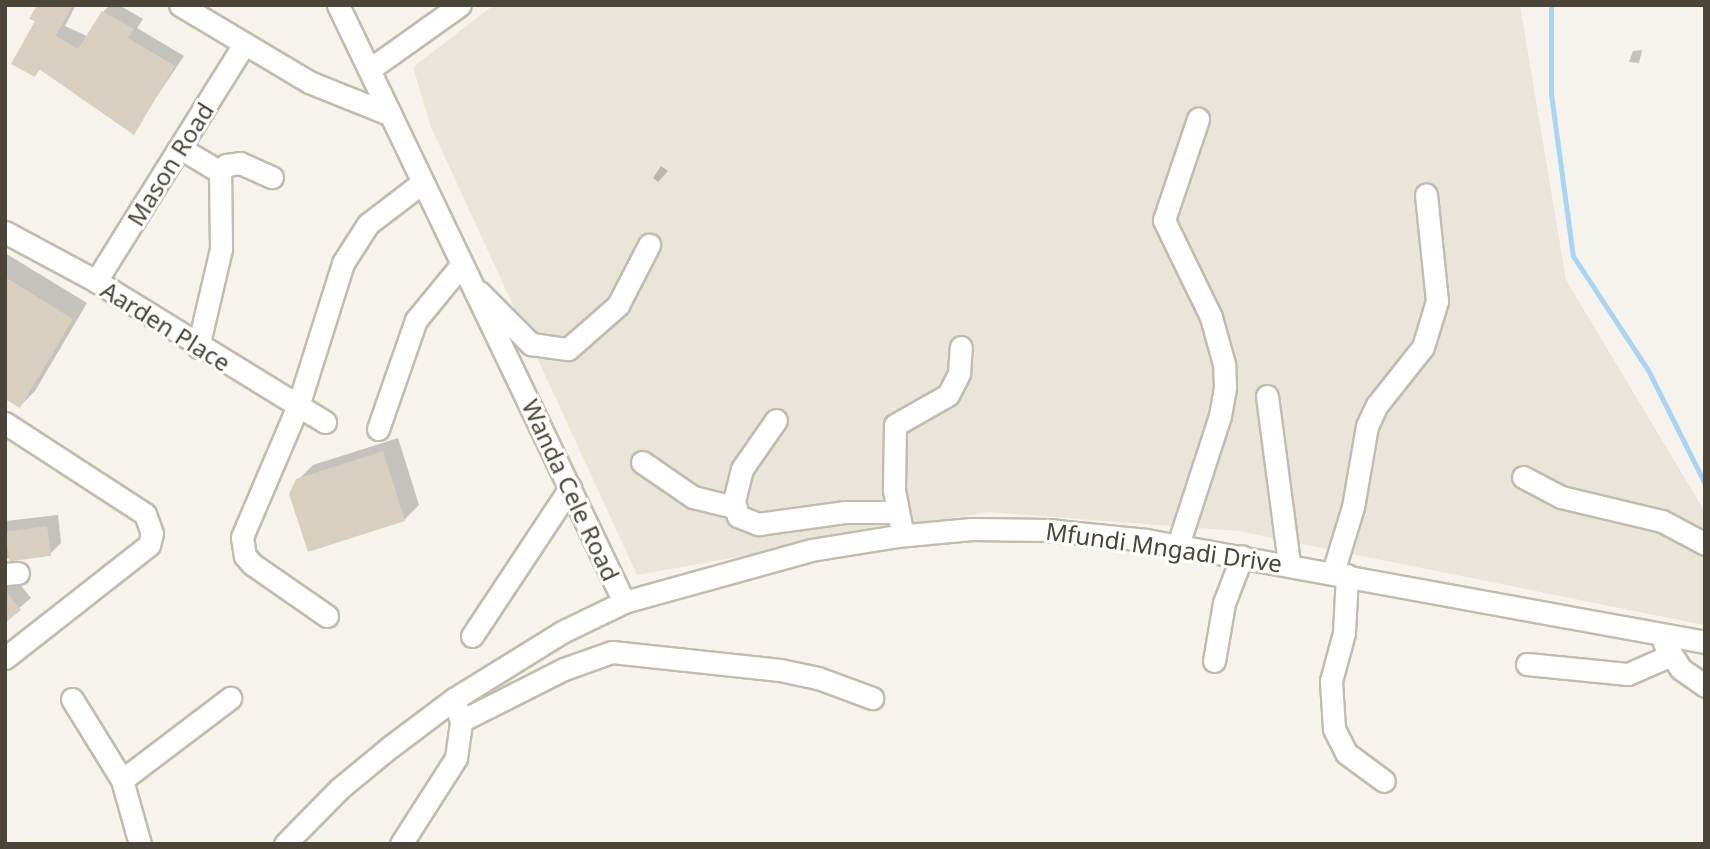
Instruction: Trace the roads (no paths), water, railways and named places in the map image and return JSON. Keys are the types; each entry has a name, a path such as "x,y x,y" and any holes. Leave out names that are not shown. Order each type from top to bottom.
{"street":[{"path":"180,5 243,46 334,94 391,116"},
{"name":"Wanda Cele Road","path":"285,844 339,789 454,699 562,632 624,602 338,5"},
{"path":"370,69 460,5"},
{"name":"Mason Road","path":"96,281 243,46"},
{"path":"1178,545 1220,416 1224,364 1211,317 1164,220 1198,119"},
{"path":"180,148 220,172"},
{"path":"198,347 221,249 220,172 226,165 240,163 272,177"},
{"path":"327,616 262,572 245,556 241,543 298,406 342,263 368,223 423,183"},
{"path":"1384,781 1346,753 1334,729 1331,681 1344,633 1340,574 1367,426 1377,405 1423,347 1437,301 1426,195"},
{"name":"Aarden Place","path":"5,232 96,281 198,347 325,422"},
{"path":"474,288 531,344 568,349 618,305 649,245"},
{"path":"378,429 416,320 462,264"},
{"path":"903,535 898,512 895,425 948,395 959,373 961,347"},
{"path":"1268,396 1289,564"},
{"path":"734,507 742,469 776,420"},
{"path":"5,423 145,514 152,534 149,545 5,659"},
{"path":"642,462 693,497 734,507 745,521 758,524 845,512 898,512"},
{"path":"1523,477 1561,497 1662,521 1705,544"},
{"path":"472,636 570,488"},
{"name":"Mfundi Mngadi Drive","path":"624,602 811,550 903,535 1048,530 1178,545 1705,642"},
{"path":"1214,661 1224,603 1242,556"},
{"path":"1659,634 1681,669 1705,686"},
{"path":"461,721 564,669 612,652 780,670 818,678 872,698"},
{"path":"1527,664 1628,674 1671,655"},
{"path":"122,780 230,698"},
{"path":"72,699 122,780 140,844"},
{"path":"401,844 456,758 461,721 454,699"}],"waterway":[{"path":"1551,5 1551,94 1573,256 1648,370 1705,484"}]}
